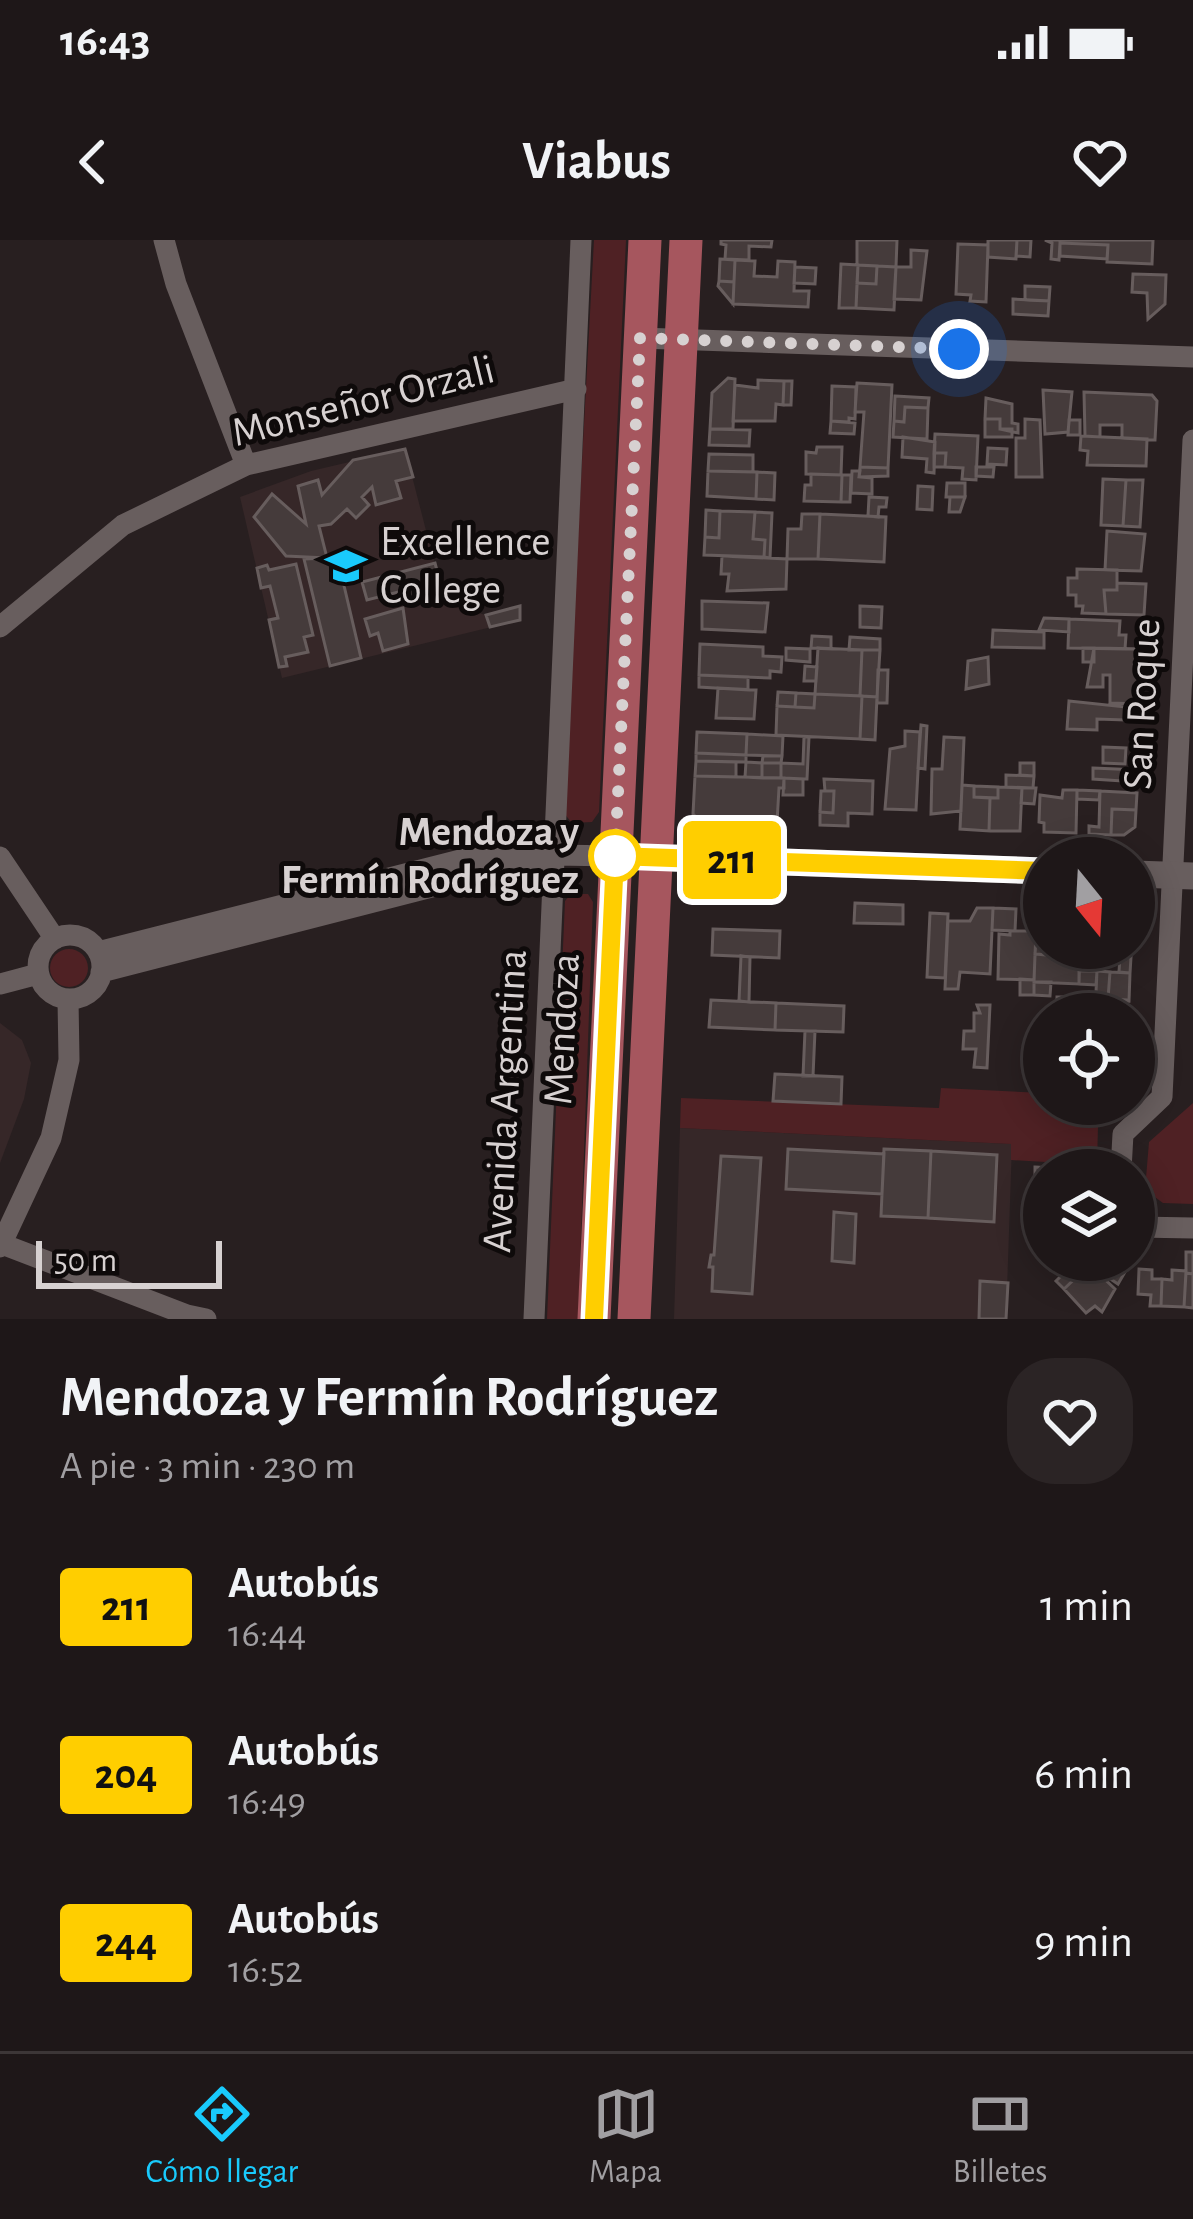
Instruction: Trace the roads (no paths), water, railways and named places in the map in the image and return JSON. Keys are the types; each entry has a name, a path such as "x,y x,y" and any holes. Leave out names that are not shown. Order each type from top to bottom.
{"main road":[{"name":"Mendoza","path":"594,1319 645,240"},
{"name":"Mendoza","path":"634,1319 686,240"}],"street":[{"path":"164,240 176,284 246,465"},
{"name":"Avenida Argentina","path":"534,1319 581,240"},
{"path":"640,338 1193,357"},
{"name":"Monseñor Orzali","path":"2,619 123,525 246,465 576,388"},
{"name":"San Roque","path":"1122,1149 1123,1134 1162,1097 1183,876 1193,440"},
{"path":"100,962 556,854 1023,870"},
{"path":"0,857 55,938"},
{"path":"76,935 100,962 88,994 68,999 49,992 38,974 40,953 55,938 76,935"},
{"path":"0,984 38,974"},
{"path":"68,999 69,1060 52,1138 1,1245 193,1318"},
{"path":"1155,1226 1193,1228"}],"place":[{"name":"Excellence College","path":"346,566"},
{"name":"Mendoza y Fermín Rodríguez","path":"615,856"}]}
